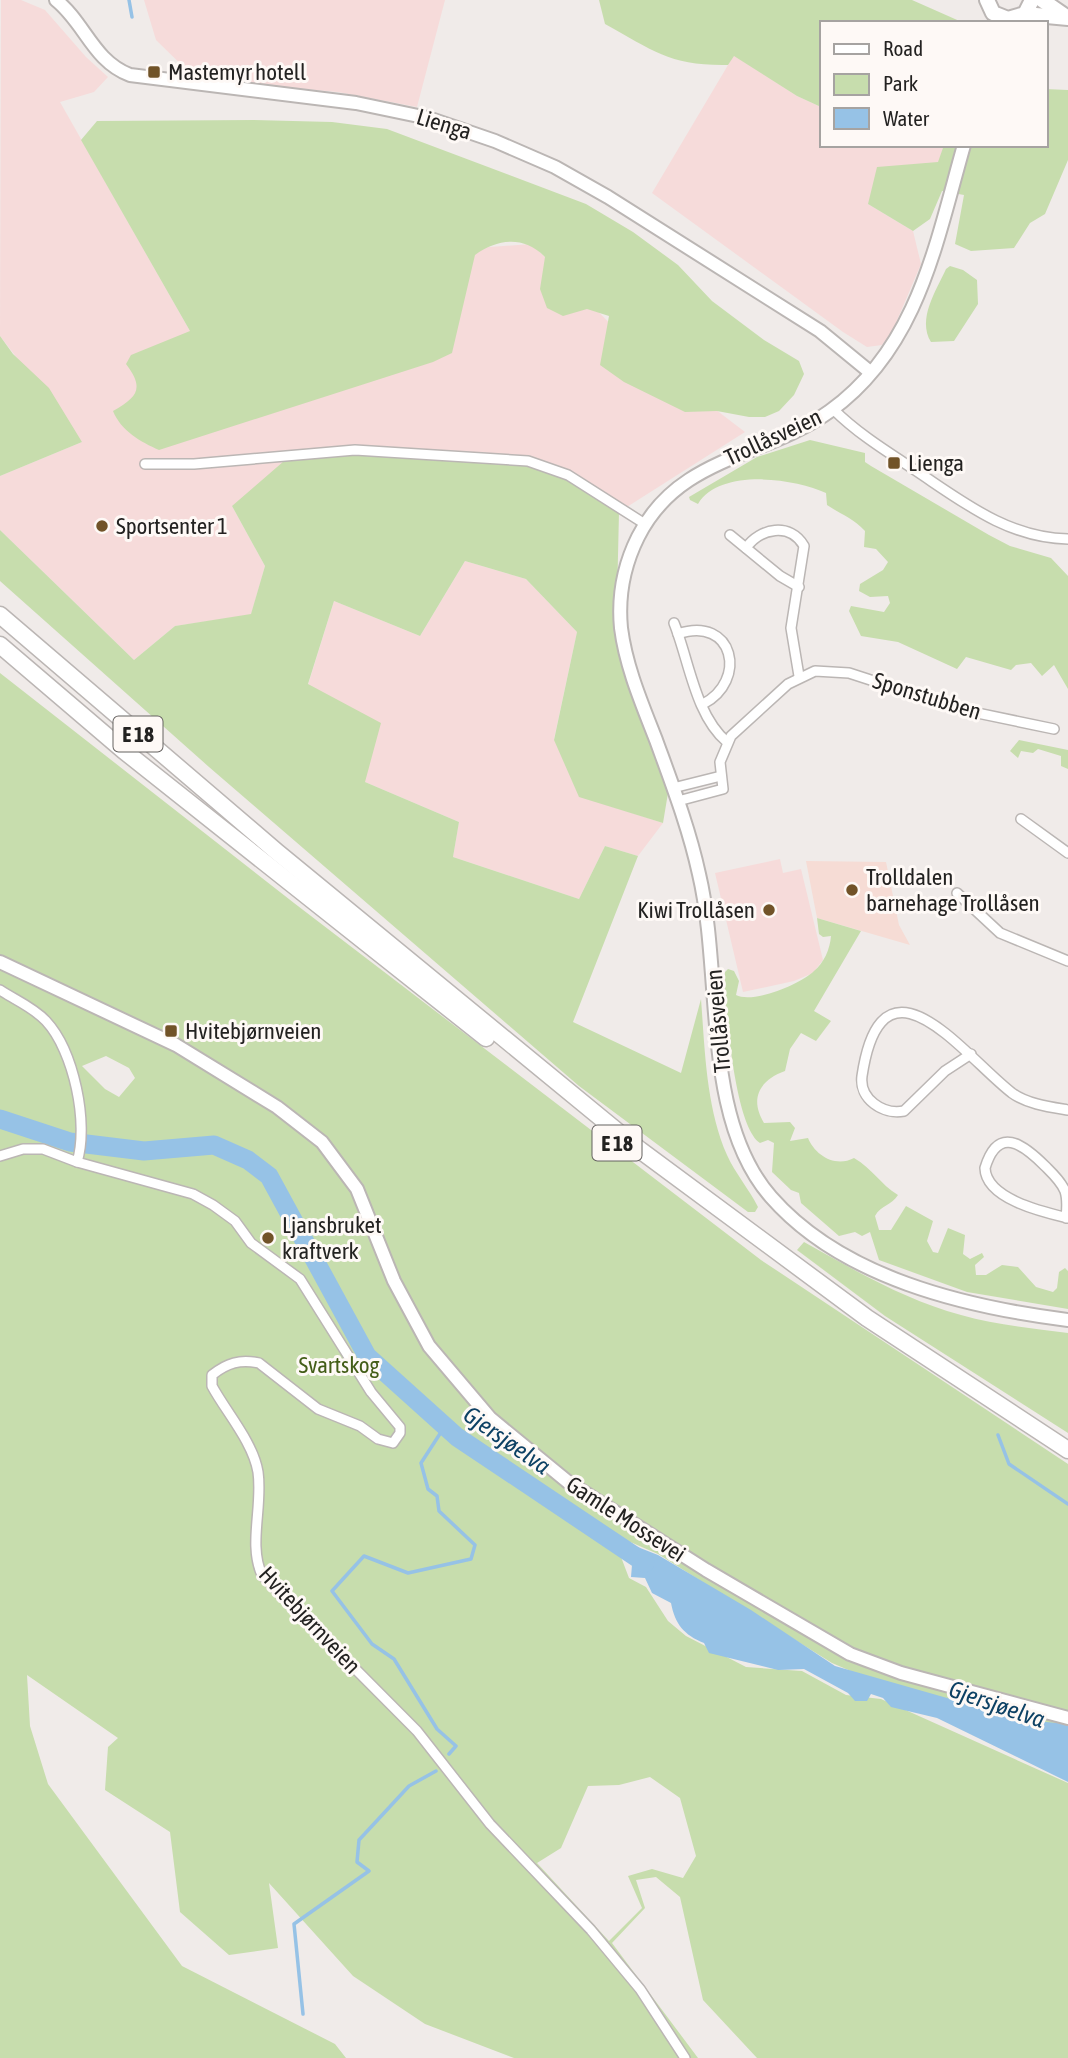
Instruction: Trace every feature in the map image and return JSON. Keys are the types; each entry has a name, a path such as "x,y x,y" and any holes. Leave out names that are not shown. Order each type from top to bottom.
{"highway":[{"name":"E 18","path":"0,615 277,852 640,1150 856,1311 1068,1450"},
{"name":"E 18","path":"0,645 164,783 709,1215 874,1333 1068,1461"}],"main road":[{"path":"1016,18 1032,0"},
{"path":"1042,0 1067,18"},
{"path":"988,7 1003,19 1067,18"}],"street":[{"name":"Lienga","path":"56,0 66,4 101,57 130,75 387,109 460,128 544,162 608,197 814,326 870,372"},
{"name":"Trollåsveien","path":"963,147 928,271 910,318 894,344 833,409 701,471 670,495 645,524 633,548 624,581 622,632 630,670 678,801 708,915 727,1109 744,1158 761,1185 790,1216 819,1237 894,1278 976,1306 1068,1320"},
{"path":"833,409 870,440 986,516 1029,534 1068,539"},
{"path":"145,464 194,464 355,450 528,461 568,475 645,524"},
{"path":"678,801 723,789 720,762 727,742 749,717 799,676 791,634 805,551 798,538 780,531 767,531 755,537 746,548"},
{"path":"730,535 780,576 799,587"},
{"path":"674,623 703,705 714,729 727,742"},
{"path":"678,634 687,631 707,632 719,636 726,646 729,674 719,693 703,705"},
{"name":"Sponstubben","path":"799,676 824,670 849,673 963,710 1055,729"},
{"path":"673,788 721,776"},
{"path":"1021,819 1068,853"},
{"path":"957,893 994,930 1068,961"},
{"name":"Gamle Mossevei","path":"0,962 176,1045 277,1107 321,1142 357,1189 403,1300 435,1355 490,1418 568,1482 728,1584 850,1654 901,1673 1068,1718"},
{"path":"0,990 47,1021 57,1038 70,1067 83,1134 77,1162 34,1148 0,1156"},
{"path":"971,1054 946,1071 902,1112 876,1104 863,1089 863,1074 874,1035 883,1020 907,1012 919,1016 971,1054 1019,1097 1068,1110"},
{"path":"1008,1141 1018,1143 1049,1170 1066,1193 1067,1218 1020,1203 991,1185 985,1168 998,1147 1008,1141"},
{"name":"Hvitebjørnveien","path":"77,1162 193,1194 235,1221 251,1243 300,1279 371,1392 400,1427 400,1433 393,1443 378,1439 360,1426 318,1409 259,1363 247,1361 225,1364 212,1375 212,1386 247,1444 258,1471 258,1537 254,1559 262,1575 417,1731 491,1824 591,1930 640,1989 685,2058"}],"shaded area":[{"path":"1,0 21,0 45,10 86,57 108,77 94,92 60,102 190,331 476,248 532,244 631,345 745,432 619,512 232,506 265,566 251,615 175,626 134,660 0,530 0,476 82,442 0,336"},
{"path":"144,0 445,0 417,107 338,92 197,80 156,40"},
{"path":"734,55 797,96 820,107 820,147 943,147 939,162 868,204 913,231 921,264 893,330 882,345 867,347 843,332 652,193"},
{"path":"465,561 526,579 577,632 554,739 579,796 663,823 638,856 605,846 579,899 453,857 459,822 365,782 308,685 334,601 420,636"},
{"path":"780,859 783,873 801,869 823,960 813,973 794,981 743,992 715,873"},
{"name":"Trolldalen barnehage Trollåsen","path":"806,861 886,862 899,925 910,945 817,918"}],"green space":[{"path":"599,0 912,0 959,21 820,21 820,107 797,96 734,56 728,65 677,60 650,49 605,24"},
{"path":"1047,89 1068,90 1068,160 1045,214 1030,223 1014,248 971,251 955,244 964,195 942,191 930,219 913,231 868,204 877,167 938,162 943,147 1047,147"},
{"path":"97,121 332,122 387,129 586,204 633,232 678,265 712,301 764,340 799,361 804,374 794,395 779,411 765,417 749,417 717,411 685,412 624,382 600,365 609,316 587,309 563,316 547,308 540,289 545,257 529,245 511,242 493,245 475,255 452,353 433,362 159,450 152,447 126,430 113,411 136,392 135,380 126,364 131,355 190,331 81,140"},
{"path":"950,266 963,270 977,280 978,304 954,341 931,342 927,333 927,315 937,286"},
{"path":"0,336 13,354 49,388 82,442 0,476"},
{"path":"810,440 865,453 865,462 871,466 989,535 1010,546 1051,558 1068,576 1068,689 1054,665 1042,676 1031,663 1016,665 1011,670 966,657 957,669 898,642 861,636 849,611 851,606 884,612 890,603 888,596 870,597 859,591 860,584 883,570 888,562 876,549 864,547 865,531 827,505 826,493 796,483 758,479 723,485 709,493 698,504 690,500 689,497 757,457"},
{"path":"367,449 471,455 556,470 619,512 616,643 669,787 663,823 579,797 554,740 577,632 526,579 465,561 420,636 334,601 308,684 381,723 365,782 459,822 453,857 579,899 605,846 638,856 573,1022 681,1073 701,999 708,1078 715,1118 727,1155 758,1207 755,1212 748,1212 579,1086 209,767 0,581 0,530 134,660 175,626 251,614 265,566 232,506 284,461"},
{"name":"Svartskog","path":"0,673 294,903 761,1260 1068,1464 1068,1728 979,1714 867,1678 832,1663 658,1554 628,1541 621,1557 629,1578 646,1587 668,1621 686,1636 746,1667 802,1671 846,1695 881,1699 1068,1783 1068,2058 757,2058 703,2000 680,1897 656,1877 636,1880 645,1908 612,1943 698,2058 514,2058 425,2024 353,1976 269,1883 278,1948 229,1955 180,1912 170,1832 105,1790 108,1747 118,1738 27,1675 30,1726 48,1784 182,1966 335,2044 346,2058 0,2058","holes":["106,1056 129,1068 135,1078 119,1097 105,1089 82,1066","650,1777 680,1798 696,1856 683,1878 652,1869 628,1876 642,1908 609,1941 537,1863 561,1848 588,1786 619,1785"]},
{"path":"1019,740 1068,750 1068,769 1061,766 1061,756 1038,749 1033,753 1021,751 1018,758 1010,751"},
{"path":"817,918 861,931 814,1011 831,1021 816,1041 801,1033 790,1049 785,1071 763,1085 757,1098 757,1106 764,1123 790,1122 795,1128 790,1141 808,1138 815,1150 833,1161 854,1158 898,1195 875,1216 879,1230 891,1230 906,1206 933,1221 927,1241 933,1252 938,1253 948,1228 965,1235 963,1254 970,1259 982,1253 984,1257 975,1265 976,1275 986,1275 1002,1265 1018,1267 1036,1287 1053,1292 1057,1288 1059,1272 1065,1268 1068,1271 1068,1309 967,1292 879,1260 870,1232 862,1236 855,1232 839,1236 801,1203 799,1193 791,1190 772,1172 774,1143 768,1140 760,1143 751,1133 738,1094 727,1021 725,972 728,969 734,971 739,981 736,995 744,997 765,995 799,982 818,968 829,946 831,936 823,937 819,934"},
{"path":"804,1242 880,1283 940,1309 987,1321 1068,1333 1068,1433 885,1316 797,1250"}],"water":[{"path":"630,1544 658,1555 751,1610 835,1666 1024,1720 1068,1724 1068,1782 937,1718 891,1707 883,1698 871,1694 867,1701 855,1701 848,1693 804,1669 778,1670 709,1653 704,1643 682,1628 671,1603 652,1593 645,1578 631,1577 632,1565 624,1549"}],"waterway":[{"path":"129,0 132,17"},
{"name":"Gjersjøelva","path":"0,1119 70,1142 144,1151 214,1145 248,1160 269,1176 367,1356 457,1437 645,1563"},
{"path":"445,1426 421,1463 428,1489 437,1496 439,1511 475,1545 471,1559 408,1573 364,1556 332,1591 372,1644 394,1659 437,1729 456,1746 449,1754"},
{"path":"998,1435 1009,1464 1068,1504"},
{"path":"303,2014 294,1924 369,1871 357,1862 359,1840 409,1786 436,1771"}],"place":[{"name":"Mastemyr hotell","path":"154,72"},
{"name":"Lienga","path":"894,463"},
{"name":"Sportsenter 1","path":"102,526"},
{"name":"Trolldalen barnehage Trollåsen","path":"852,890"},
{"name":"Kiwi Trollåsen","path":"769,910"},
{"name":"Hvitebjørnveien","path":"171,1031"},
{"name":"Ljansbruket kraftverk","path":"268,1238"}]}
